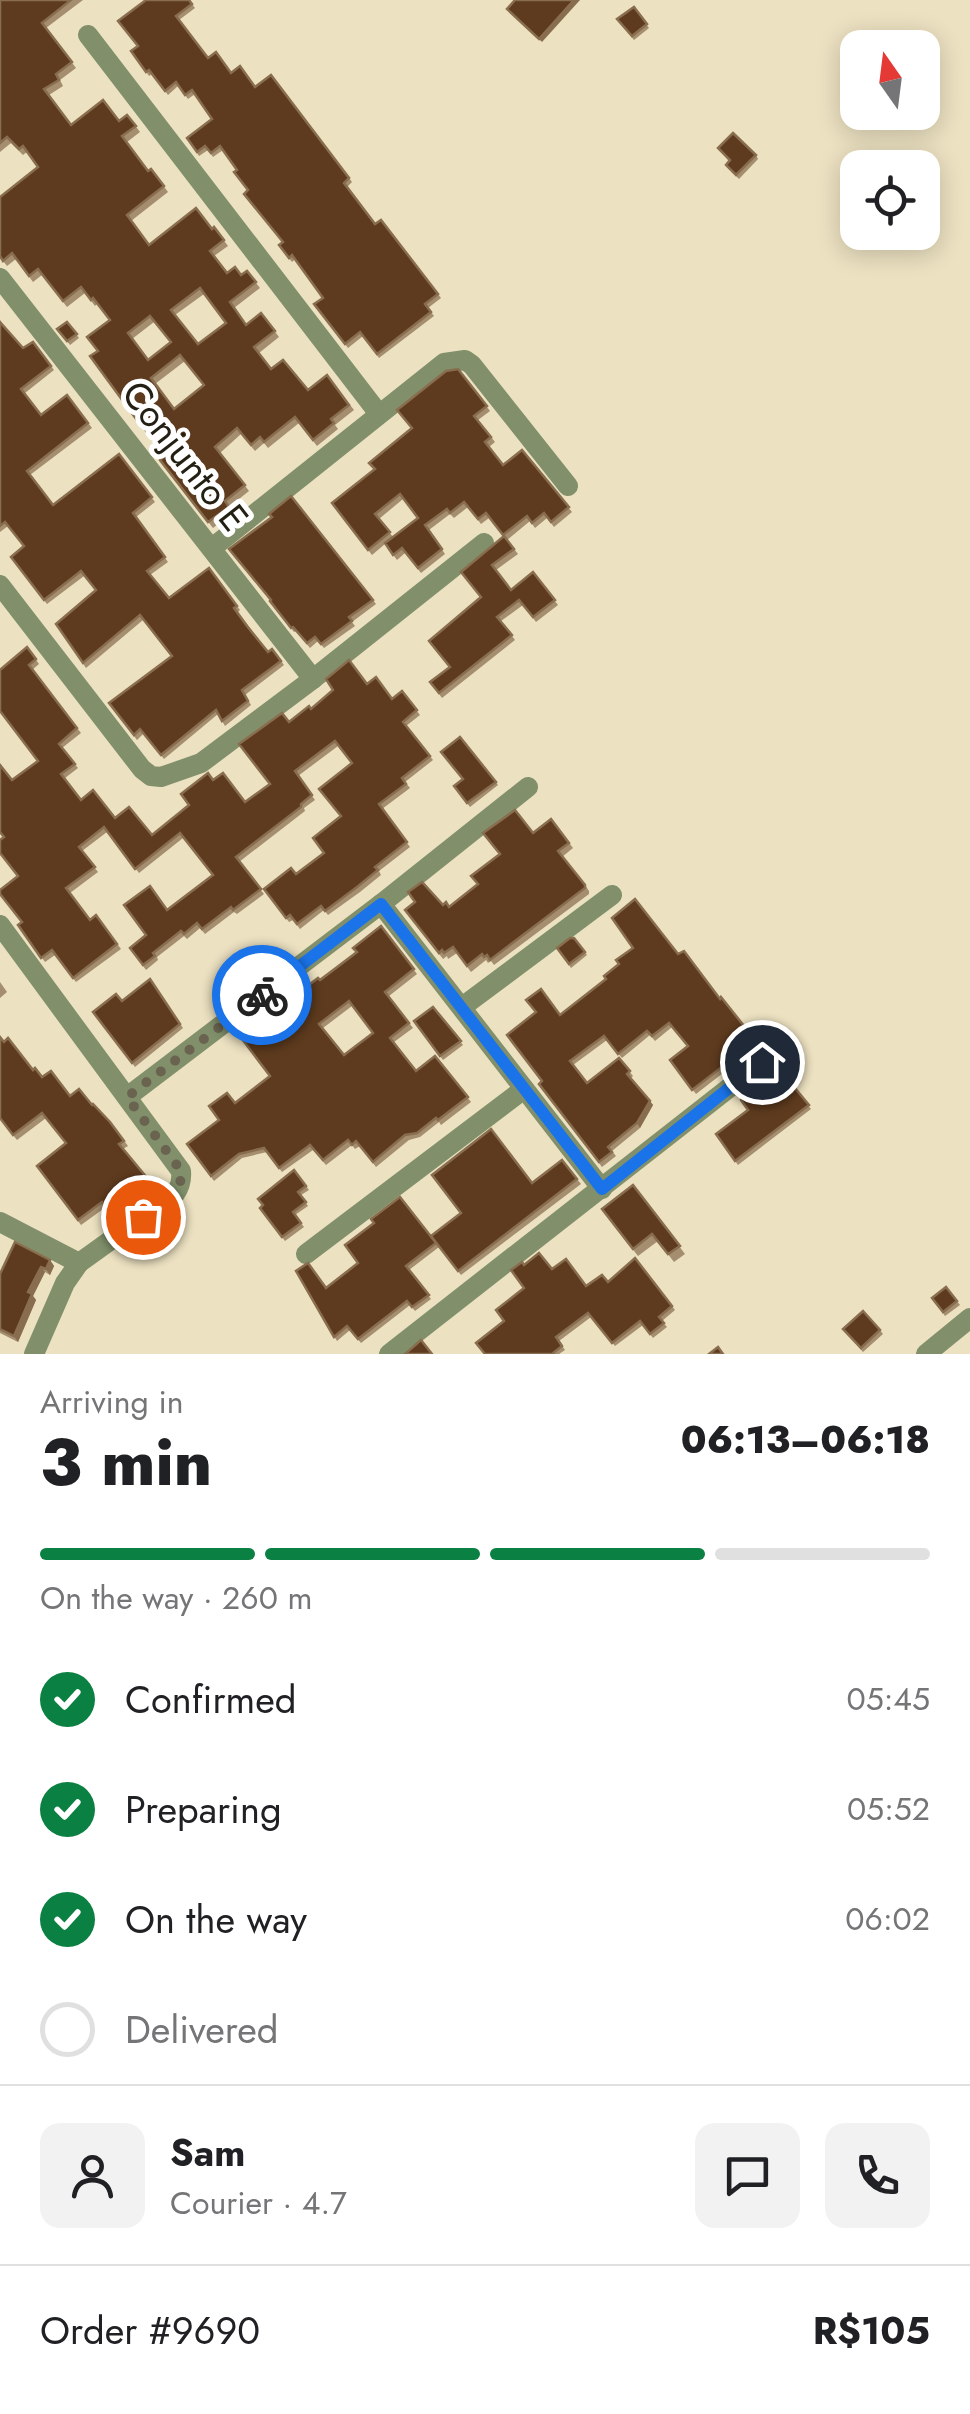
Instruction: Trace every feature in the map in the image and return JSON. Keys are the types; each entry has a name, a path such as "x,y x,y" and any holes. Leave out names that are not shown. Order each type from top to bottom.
{"street":[{"path":"88,35 378,414"},
{"name":"Conjunto E","path":"0,278 313,679"},
{"path":"212,548 444,363 465,360 472,365 568,486"},
{"path":"0,585 142,770 161,777 201,763 484,543"},
{"path":"127,1097 528,787"},
{"path":"462,1007 612,895"},
{"path":"381,904 602,1189"},
{"path":"0,925 181,1171 180,1187 175,1194 79,1263 65,1283 34,1354"},
{"path":"388,1354 762,1062"},
{"path":"306,1254 524,1089"},
{"path":"0,1222 79,1263"},
{"path":"926,1354 970,1318"}],"building":[{"path":"0,0 71,0 42,23 72,62 56,74 59,80 44,89 71,125 103,100 119,121 127,115 136,126 122,136 164,186 127,215 149,245 196,208 224,240 210,251 227,273 235,267 241,275 247,271 256,282 230,302 246,325 261,313 275,331 254,347 271,369 283,360 308,390 327,375 349,405 313,440 295,417 264,442 260,437 251,445 237,428 215,447 245,485 225,501 229,507 208,522 160,460 176,444 155,417 142,427 90,356 98,351 87,337 110,320 93,298 81,287 63,301 38,269 29,276 12,253 3,261 0,256 0,197 38,167 23,146 19,149 7,137 0,143","holes":["200,288 226,323 198,344 171,310","150,316 171,342 148,360 128,333","180,355 204,385 174,409 151,378"]},
{"path":"146,0 189,0 192,4 176,16 208,58 216,52 231,73 240,66 255,87 271,75 349,178 344,183 375,224 381,220 438,294 425,304 431,312 377,354 360,332 345,344 314,304 323,298 244,194 248,190 220,146 211,153 205,146 197,152 187,138 212,119 192,90 185,95 176,82 165,91 149,70 146,72 131,51 138,46 118,21"},
{"path":"515,0 574,0 539,39 507,9"},
{"path":"634,7 647,24 632,36 617,19"},
{"path":"733,133 756,155 736,175 726,165 730,160 718,148"},
{"path":"0,322 23,348 33,342 51,366 21,389 41,415 67,395 88,423 27,471 53,505 119,454 152,497 133,513 165,557 147,571 169,598 209,568 247,626 268,652 272,649 281,661 242,690 248,701 222,721 216,710 161,755 140,729 134,735 109,703 172,656 140,615 83,663 56,624 96,590 81,571 44,600 11,557 24,546 5,522 0,526"},
{"path":"67,322 77,334 67,341 57,329"},
{"path":"458,369 487,406 474,416 491,437 485,442 503,465 522,450 569,507 551,522 544,513 532,523 527,516 503,535 486,513 478,519 464,502 425,525 442,549 418,568 402,548 393,555 385,543 418,518 400,494 375,514 390,532 368,550 332,503 375,469 369,463 412,428 397,410 446,371"},
{"path":"291,496 373,600 321,644 315,637 307,643 291,628 229,549 272,517 269,514"},
{"path":"504,536 514,549 492,565 511,590 533,572 555,600 533,617 519,600 497,617 512,635 439,693 430,682 450,667 429,641 481,597 461,572"},
{"path":"27,647 36,659 29,665 77,728 59,744 75,764 61,774 81,800 93,790 115,818 129,807 152,835 189,805 181,794 208,773 213,780 223,773 245,802 270,784 239,744 282,713 289,722 309,706 311,709 333,690 326,679 349,660 367,684 376,677 392,699 402,691 417,710 403,722 430,756 402,778 406,784 379,804 407,842 325,911 321,906 297,924 290,915 286,918 264,889 291,868 296,874 324,853 313,838 341,816 319,789 352,763 335,741 295,771 312,795 236,857 261,889 202,929 197,923 184,934 181,931 143,965 130,948 146,935 124,905 150,886 167,910 213,875 180,833 135,869 104,827 79,847 95,867 66,888 90,920 96,915 117,944 73,978 52,950 41,958 18,925 22,922 0,894 18,876 0,853 0,840 4,837 0,832 0,765 12,780 38,761 0,711 0,670"},
{"path":"460,737 496,782 467,803 454,786 463,779 441,752"},
{"path":"515,810 533,833 551,819 569,843 558,851 585,888 490,960 482,954 467,966 453,947 439,953 405,910 415,902 408,892 422,882 449,907 478,884 471,876 500,854 483,833"},
{"path":"635,899 678,954 684,951 756,1041 692,1090 670,1060 688,1046 669,1023 652,1036 647,1031 618,1054 604,1036 570,1061 587,1083 619,1058 650,1101 637,1123 608,1147 612,1152 599,1162 507,1035 536,1012 526,1000 541,989 560,1015 606,979 604,976 619,964 616,960 633,948 612,918"},
{"path":"381,926 414,969 385,992 409,1023 390,1038 416,1071 435,1056 468,1097 417,1133 405,1135 373,1162 356,1141 352,1145 348,1140 323,1160 310,1145 279,1168 264,1148 239,1154 211,1176 187,1144 219,1120 209,1106 227,1093 235,1103 270,1076 233,1027 274,997 281,1006 357,952 353,948","holes":["349,1001 373,1033 344,1055 319,1024"]},
{"path":"570,938 585,952 569,964 557,948"},
{"path":"150,979 180,1024 132,1063 93,1012 116,994 122,1001"},
{"path":"433,1007 461,1041 440,1056 414,1021"},
{"path":"0,1037 4,1042 8,1038 42,1077 51,1071 70,1096 79,1089 110,1122 124,1141 119,1144 148,1179 108,1209 102,1202 78,1220 37,1166 66,1143 42,1113 13,1135 0,1118"},
{"path":"775,1064 809,1105 735,1161 716,1134 748,1110 740,1091"},
{"path":"491,1129 532,1183 562,1160 577,1179 458,1271 431,1236 461,1213 432,1175"},
{"path":"294,1170 306,1186 298,1192 306,1202 293,1212 301,1223 282,1237 260,1208 263,1205 258,1199"},
{"path":"633,1185 680,1246 668,1254 652,1234 633,1249 602,1209"},
{"path":"400,1197 436,1243 406,1266 429,1295 412,1307 407,1301 358,1339 347,1326 334,1337 296,1271 308,1263 326,1288 358,1263 345,1245"},
{"path":"15,1242 50,1260 46,1269 41,1267 28,1292 32,1294 14,1336 0,1329 0,1274"},
{"path":"539,1253 552,1269 566,1259 586,1286 602,1275 608,1282 635,1258 672,1306 659,1317 664,1323 650,1334 640,1321 612,1343 588,1313 556,1337 562,1346 552,1354 485,1354 476,1343 504,1321 496,1310 524,1288 511,1270"},
{"path":"946,1287 957,1301 943,1312 932,1298"},
{"path":"863,1311 880,1330 861,1348 843,1329"},
{"path":"421,1340 432,1354 405,1354"}],"way so far":[{"path":"143,1217 175,1194 182,1177 127,1097 262,995"}],"route":[{"path":"262,995 381,904 602,1189 762,1062"}]}
